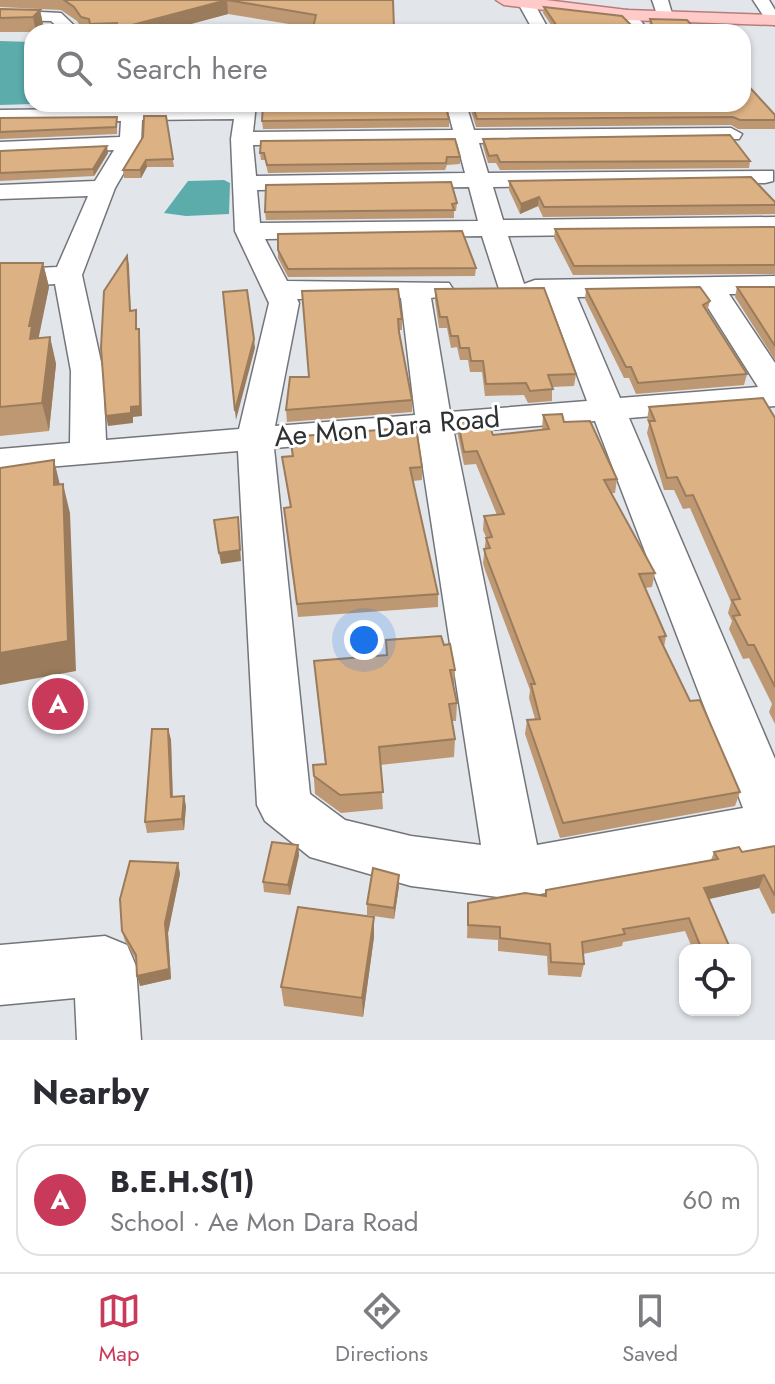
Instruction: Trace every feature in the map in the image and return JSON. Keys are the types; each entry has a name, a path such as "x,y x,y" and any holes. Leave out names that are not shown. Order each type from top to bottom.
{"main road":[{"path":"504,0 627,15 662,9 775,20"}],"street":[{"path":"761,0 775,20"},
{"path":"527,2 538,24"},
{"path":"0,15 55,16 64,24"},
{"path":"627,15 635,24"},
{"path":"0,116 66,112"},
{"path":"88,451 87,371 68,275 103,188 130,143 131,112"},
{"path":"172,112 244,119 352,138 466,137 740,146"},
{"path":"458,112 511,289"},
{"path":"714,114 770,182"},
{"path":"350,115 352,138"},
{"path":"244,119 248,231 284,303 255,439 284,805 330,840 411,861 514,874 775,824 559,289"},
{"path":"0,149 130,143"},
{"path":"247,183 478,179 770,182"},
{"path":"0,192 103,188"},
{"path":"248,231 775,225"},
{"path":"0,279 68,275"},
{"path":"280,290 775,285"},
{"path":"709,286 775,388"},
{"path":"415,290 434,423 514,874"},
{"name":"Ae Mon Dara Road","path":"0,460 775,396"},
{"path":"0,975 105,966 109,1040"}],"water":[{"path":"0,41 24,42 24,104 0,105"},
{"path":"224,180 230,183 229,214 186,216 164,213 188,181"}],"building":[{"path":"64,0 227,0 136,24 90,24 89,19 81,17"},
{"path":"227,0 393,0 394,24 314,24 316,15"},
{"path":"544,7 622,16 630,24 556,24"},
{"path":"0,9 40,10 33,17 0,18"},
{"path":"650,19 687,20 691,24 652,24"},
{"path":"751,89 775,115 775,120 740,120 733,117 477,119 475,112 751,112"},
{"path":"263,112 447,112 449,119 262,121"},
{"path":"144,116 166,116 173,159 146,160 140,170 123,170 143,137"},
{"path":"117,117 116,127 0,132 0,118"},
{"path":"730,135 750,161 500,162 497,155 489,156 483,139"},
{"path":"455,139 460,157 447,157 446,163 267,165 264,153 260,153 261,141"},
{"path":"107,146 93,169 0,173 0,151"},
{"path":"751,177 775,205 544,207 539,197 521,204 509,181"},
{"path":"451,182 457,203 452,204 454,210 265,212 266,185"},
{"path":"775,227 775,265 574,266 555,229"},
{"path":"462,231 476,268 288,269 278,250 278,234"},
{"path":"127,256 130,311 136,310 136,329 139,329 140,406 131,407 131,413 106,416 101,348 104,291"},
{"path":"0,263 43,263 29,326 32,326 30,339 50,337 42,403 0,407"},
{"path":"700,287 710,301 703,305 747,374 638,383 631,367 626,367 586,289"},
{"path":"737,287 775,287 775,346"},
{"path":"544,288 576,374 548,375 553,389 530,391 526,383 486,384 483,361 471,361 469,348 460,348 458,336 451,336 447,317 440,317 435,289"},
{"path":"398,289 402,319 398,319 399,332 412,400 286,410 290,377 309,377 302,291"},
{"path":"247,290 254,339 235,411 223,292"},
{"path":"763,398 775,418 775,687 754,645 748,645 733,616 740,615 732,600 740,599 693,495 686,496 677,477 667,478 649,421 655,421 649,407"},
{"path":"562,414 564,422 590,421 617,479 604,480 655,573 639,574 666,636 659,637 690,701 700,700 740,792 563,823 527,720 540,719 531,684 535,684 484,549 490,548 486,538 492,537 484,516 504,514 477,451 464,452 458,422 487,420 493,435 549,429 543,415"},
{"path":"416,427 422,467 410,468 438,594 297,604 284,508 291,507 282,457 293,456 290,437"},
{"path":"54,460 54,485 63,484 68,641 0,653 0,468"},
{"path":"238,517 240,550 219,553 214,520"},
{"path":"441,636 444,645 450,644 455,670 450,670 457,703 449,704 455,739 379,747 383,792 340,795 314,776 313,765 326,764 314,661 387,655 386,640"},
{"path":"152,729 168,729 171,797 184,796 182,819 145,822"},
{"path":"272,842 298,845 288,885 263,882"},
{"path":"775,846 775,896 764,875 704,888 728,944 700,944 689,918 623,929 625,934 582,942 584,964 551,962 550,944 500,938 500,927 468,925 468,903 525,893 546,896 546,890 718,859 714,852 739,847 742,852"},
{"path":"130,861 178,863 165,923 169,969 137,976 136,955 122,931 120,899"},
{"path":"373,868 399,875 394,908 367,904"},
{"path":"298,907 374,917 362,998 281,987"}],"place":[{"name":"B.E.H.S(1)","path":"58,704"}]}
